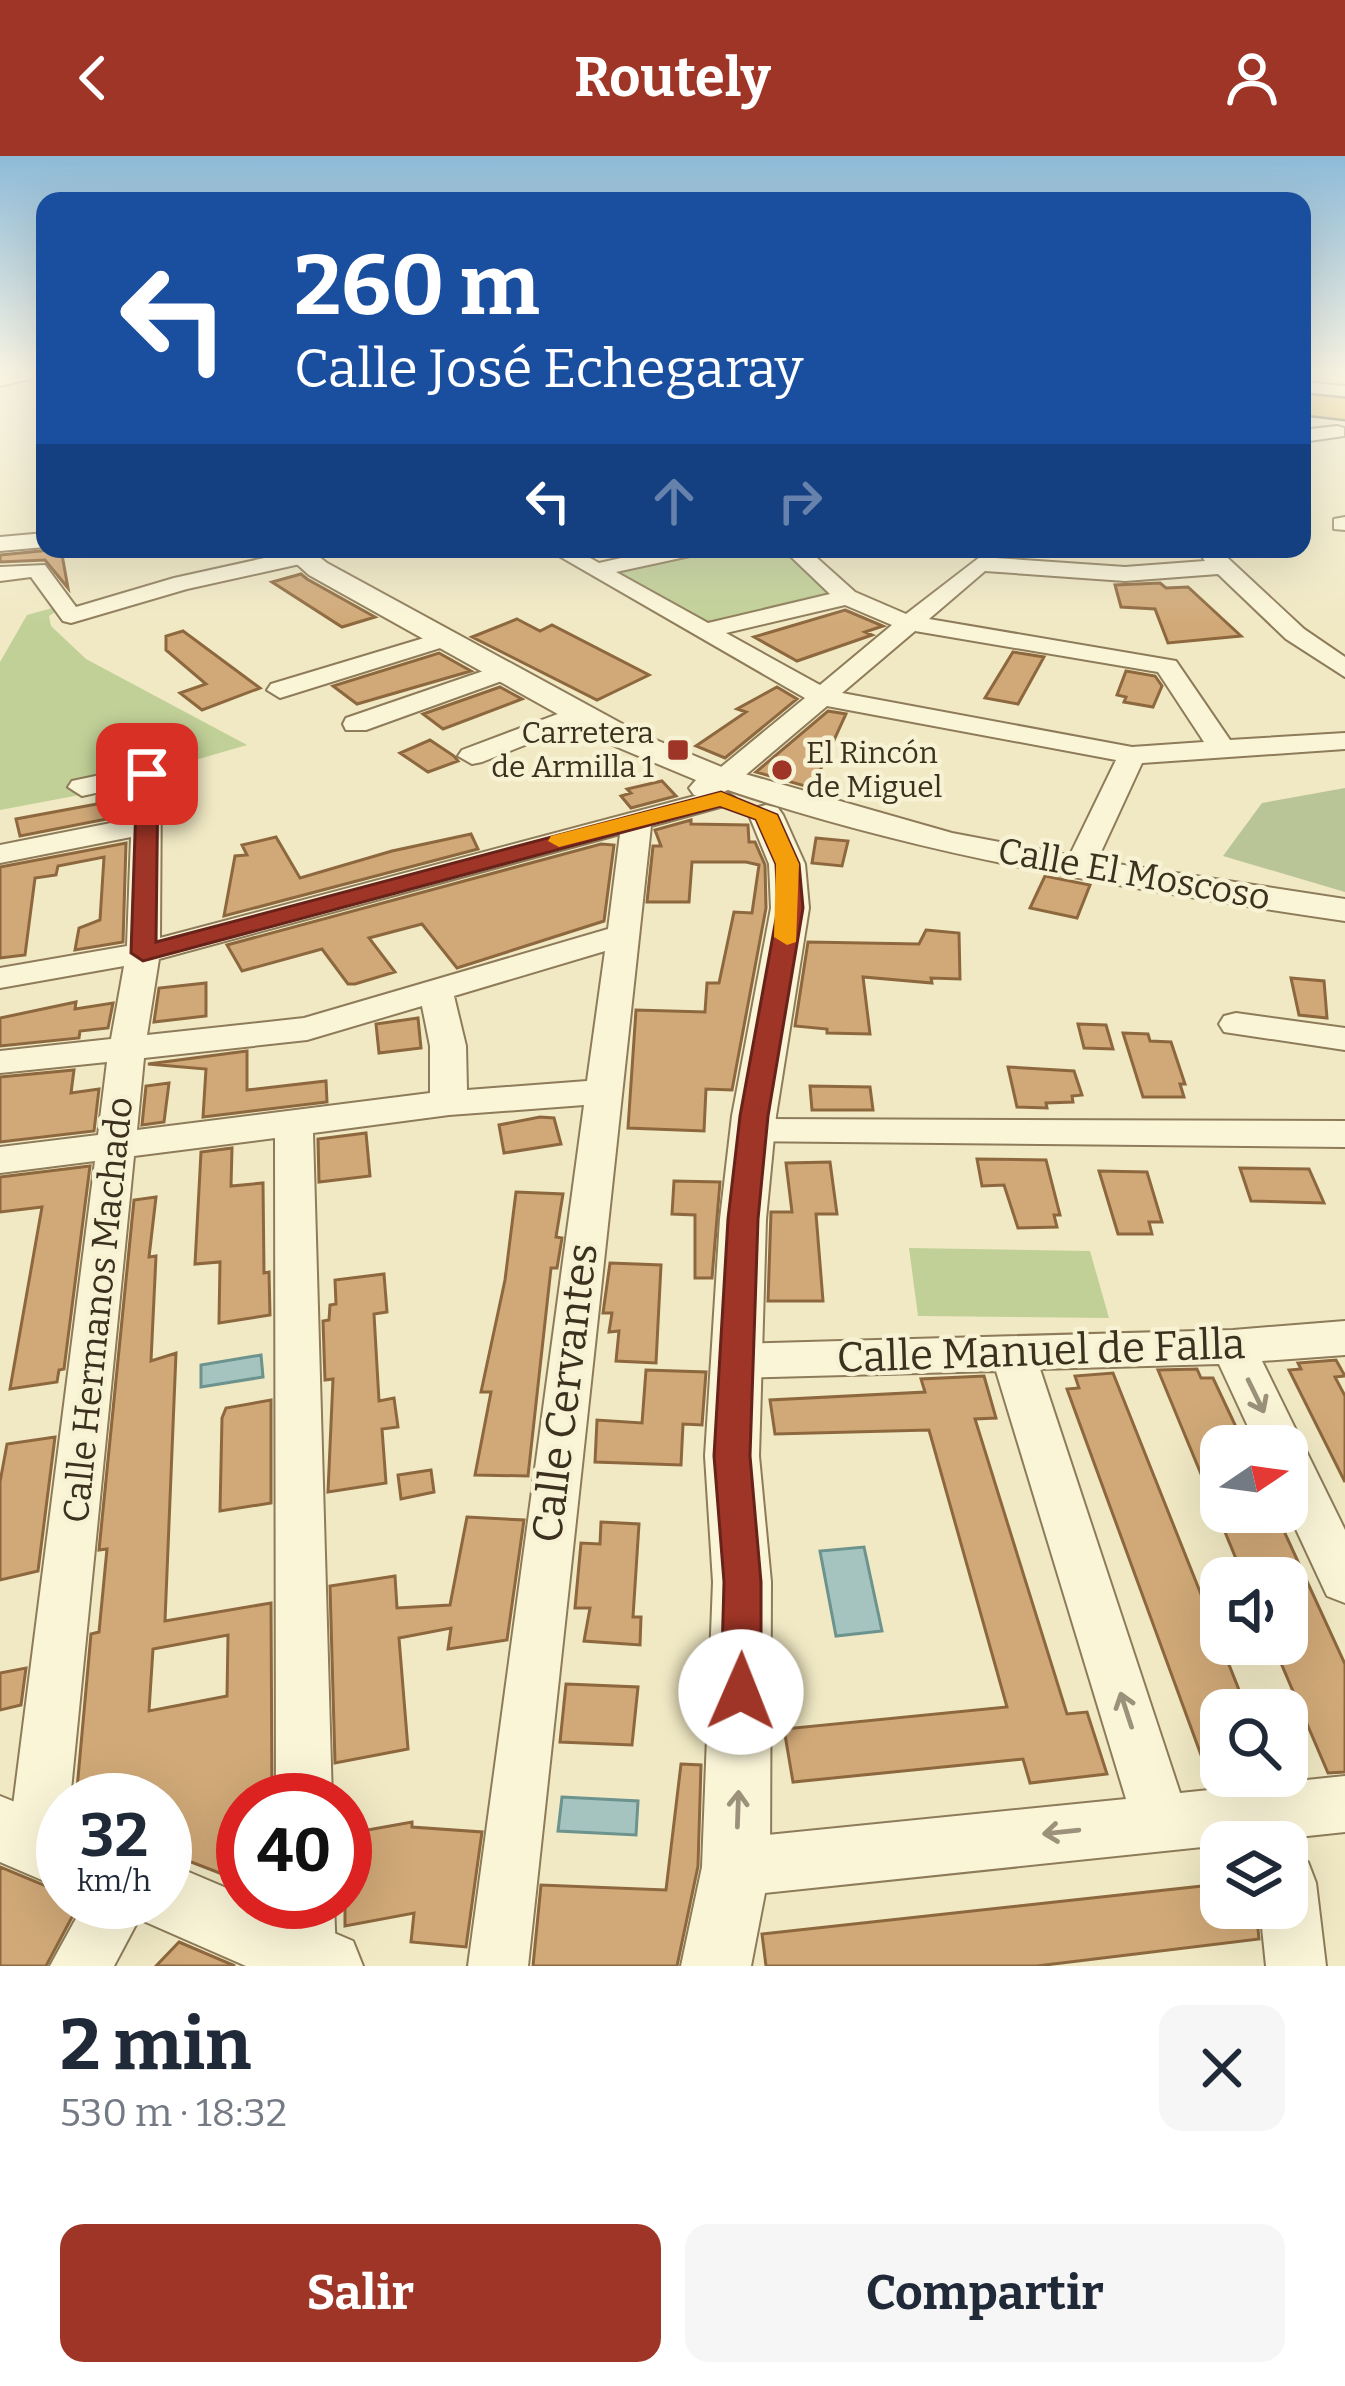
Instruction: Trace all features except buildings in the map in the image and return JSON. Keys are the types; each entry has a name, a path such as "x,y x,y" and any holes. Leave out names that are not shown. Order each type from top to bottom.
{"street":[{"path":"0,544 36,541"},
{"path":"0,574 43,560 71,616 280,558"},
{"name":"Calle El Moscoso","path":"313,558 444,639 628,740 637,750 809,826 924,835 1345,910"},
{"path":"574,558 822,697 1132,755 1345,741"},
{"path":"596,570 650,558"},
{"path":"804,558 847,597 905,622 1167,666 1222,748"},
{"path":"0,978 143,953 741,796 822,697 970,558"},
{"path":"989,558 1125,574 1223,567"},
{"path":"1214,558 1295,634 1345,669"},
{"path":"709,630 847,597"},
{"path":"280,690 444,639"},
{"path":"356,724 503,672"},
{"path":"472,756 579,714"},
{"path":"1080,866 1132,755"},
{"name":"Calle Hermanos Machado","path":"33,1843 127,1048 143,953 154,769 82,787"},
{"path":"716,1966 736,1867 742,1582 732,1456 752,1132 790,908 787,864 741,796"},
{"name":"Calle Cervantes","path":"498,1966 637,820"},
{"path":"0,854 148,825"},
{"path":"0,1062 307,1029 622,935"},
{"path":"436,991 448,1046 449,1103"},
{"path":"1236,1024 1345,1039"},
{"path":"0,1160 449,1103 603,1092"},
{"path":"294,1123 304,1773"},
{"path":"752,1132 1345,1135"},
{"name":"Calle Manuel de Falla","path":"737,1361 1233,1347 1345,1338"},
{"path":"1233,1347 1270,1425"},
{"path":"1013,1353 1161,1822"},
{"path":"1308,1504 1345,1581"},
{"path":"1296,1821 1345,1804"},
{"path":"736,1867 1161,1822 1200,1823"},
{"path":"192,1904 313,1941"},
{"path":"80,1966 103,1929"},
{"path":"1292,1929 1296,1966"}],"green space":[{"path":"674,558 791,558 833,593 709,623 616,571"},
{"path":"56,607 49,616 51,626 86,659 247,745 178,765 149,764 85,794 0,810 0,662 27,615"},
{"path":"1345,788 1345,892 1223,856 1262,803"},
{"path":"909,1248 1090,1251 1109,1318 918,1316"}],"water":[{"path":"261,1355 263,1377 201,1387 201,1365"},
{"path":"864,1547 882,1631 836,1636 820,1551"},
{"path":"562,1797 638,1801 636,1835 558,1831"}],"slow traffic":[{"path":"559,841 721,799 766,815 787,864 787,937"}],"place":[{"name":"Carretera de Armilla 1","path":"678,750"},
{"name":"El Rincón de Miguel","path":"782,770"}],"route":[{"path":"147,774 143,953 721,799 766,815 787,864 790,908 754,1116 743,1219 732,1456 742,1582 741,1692"}]}
